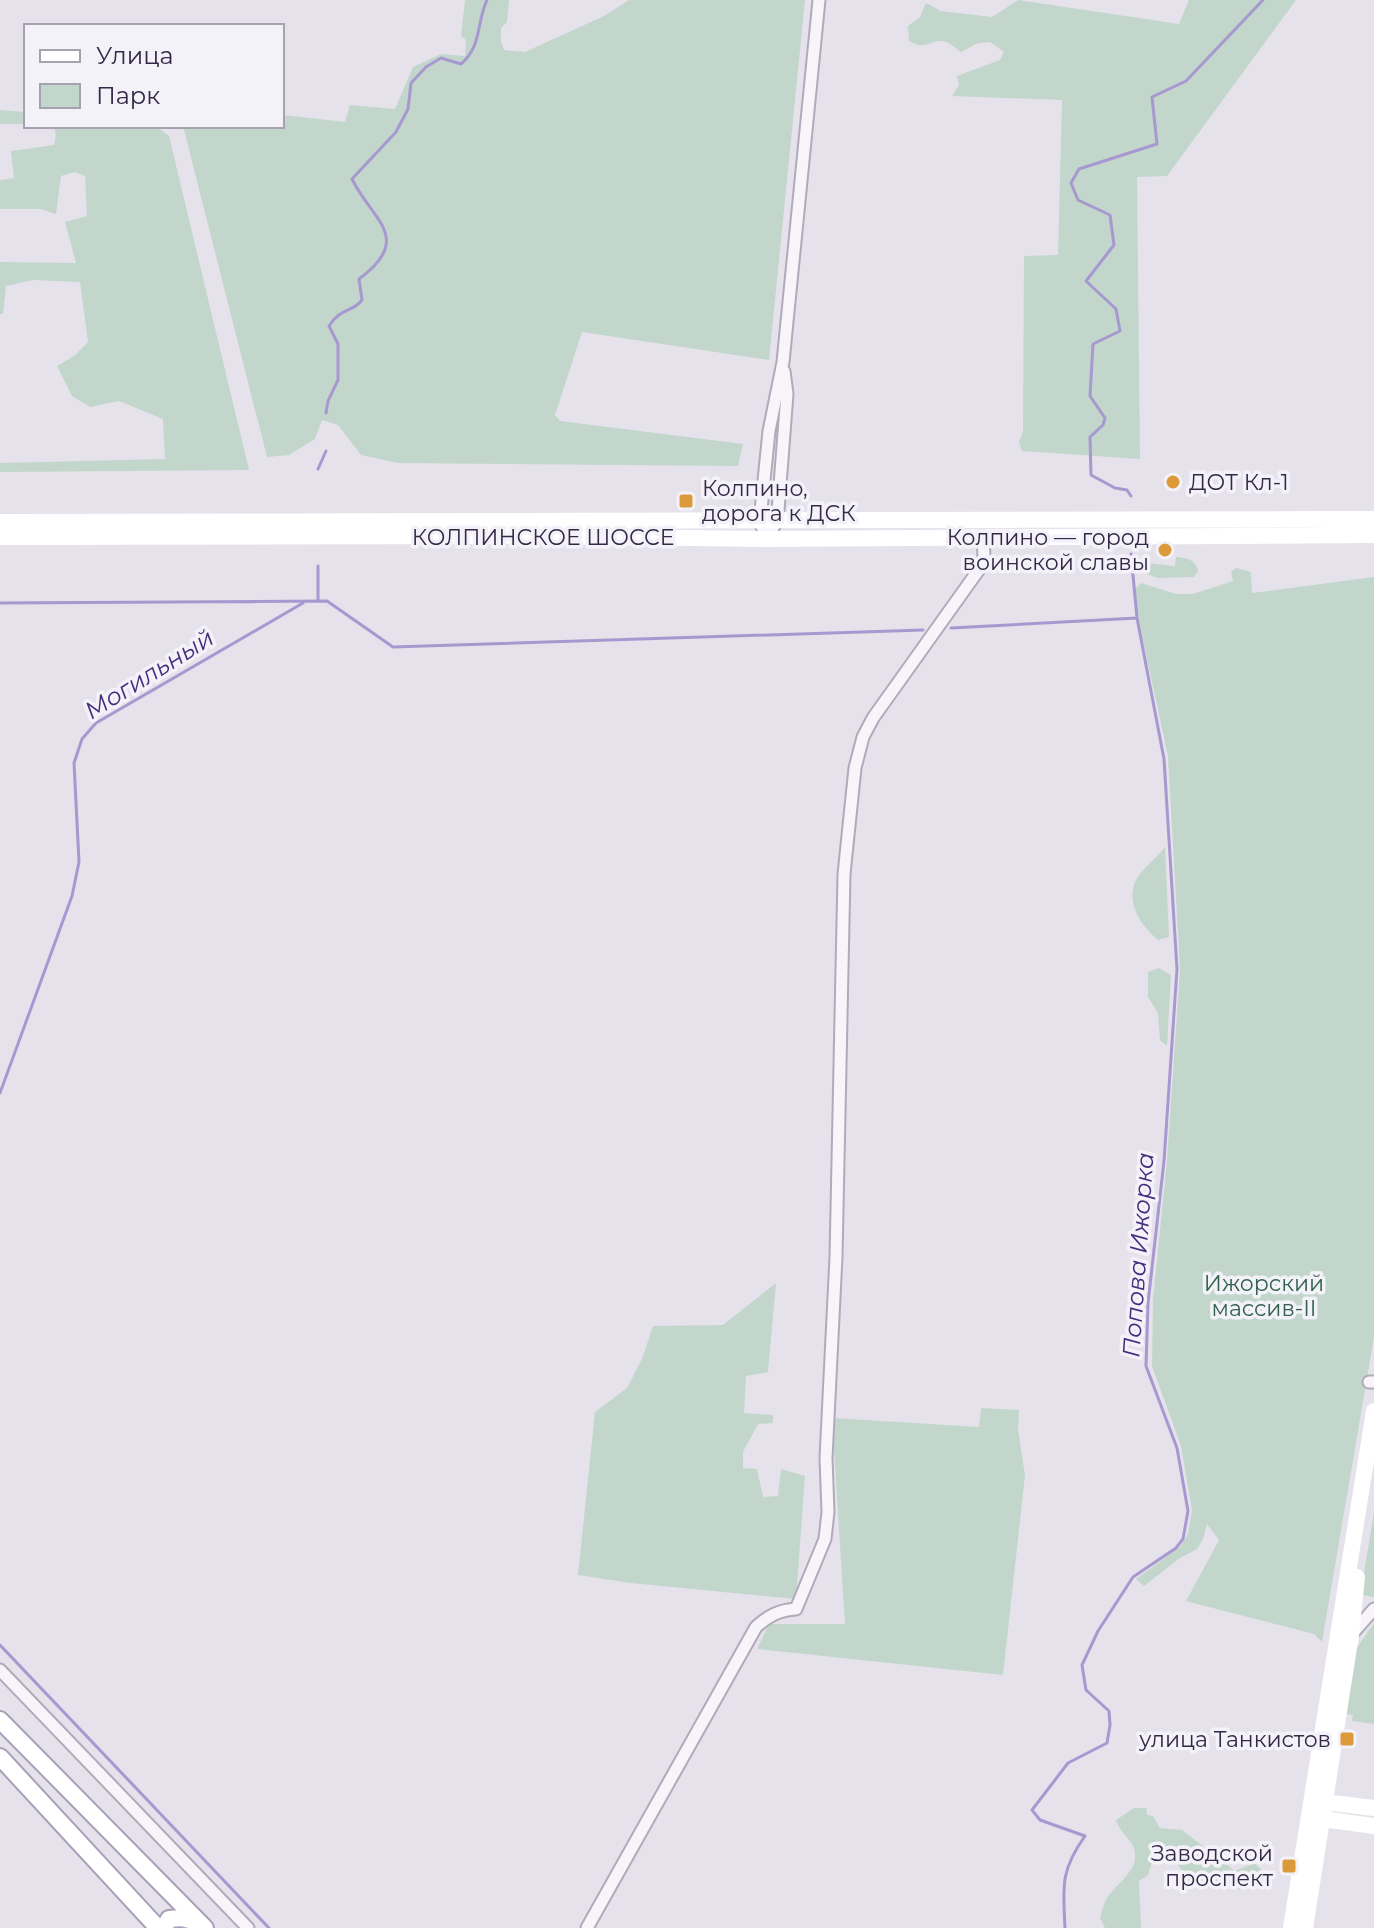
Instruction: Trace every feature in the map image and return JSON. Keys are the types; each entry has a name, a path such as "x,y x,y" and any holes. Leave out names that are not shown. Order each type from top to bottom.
{"main road":[{"name":"КОЛПИНСКОЕ ШОССЕ","path":"0,522 1374,519"},
{"name":"КОЛПИНСКОЕ ШОССЕ","path":"0,537 541,536 766,539 1374,535"},
{"path":"1302,1927 1371,1450 1374,1411"},
{"path":"1319,1810 1351,1635 1357,1572 1374,1468"},
{"path":"0,1720 202,1925"},
{"path":"0,1757 158,1928"},
{"path":"0,1767 30,1789"},
{"path":"1319,1810 1374,1808"},
{"path":"1319,1810 1374,1826"},
{"path":"164,1928 174,1917 202,1925"}],"street":[{"path":"766,539 769,431 783,362 819,0"},
{"path":"587,1928 756,1627 767,1617 796,1609 825,1539 836,1257 844,874 855,768 863,737 873,718 980,568 984,556 983,537"},
{"path":"1351,1635 1374,1609"},
{"path":"0,1670 248,1928"}],"green space":[{"path":"465,0 509,0 507,22 501,28 501,42 504,50 525,52 604,16 629,0 805,0 769,360 582,332 555,415 560,421 743,444 738,466 398,463 361,455 338,425 322,420 315,439 289,455 267,457 184,128 284,128 284,115 345,122 350,105 395,109 413,67 441,54 465,56 466,40 461,36"},
{"path":"1018,0 1179,24 1189,0 1296,0 1167,176 1137,177 1140,459 1022,451 1019,442 1023,432 1024,256 1058,255 1062,100 952,96 959,85 957,76 1000,60 1004,52 990,42 978,43 961,52 943,41 924,45 909,41 908,26 920,17 926,3 941,11 992,17"},
{"path":"0,110 24,112 24,124 0,124"},
{"path":"54,128 159,128 169,136 249,470 0,472 0,463 165,459 163,419 119,401 90,407 72,396 57,366 74,356 88,342 80,282 33,280 6,286 3,314 0,314 0,262 76,263 65,222 87,216 85,176 75,172 61,176 56,214 40,209 0,209 0,180 14,178 11,151 54,145"},
{"path":"1176,557 1195,564 1198,571 1194,577 1158,578 1144,573 1146,563 1175,566"},
{"name":"Ижорский массив-II","path":"1236,568 1251,572 1252,593 1374,577 1374,1337 1322,1642 1314,1634 1186,1601 1219,1540 1207,1524 1197,1549 1144,1586 1136,1579 1181,1546 1188,1534 1192,1510 1181,1446 1152,1366 1153,1299 1167,1161 1180,969 1168,756 1137,613 1135,589 1141,583 1176,594 1193,594 1233,581 1231,572"},
{"path":"1165,847 1169,937 1158,940 1137,914 1133,891 1141,873"},
{"path":"1159,968 1171,975 1167,1046 1160,1040 1158,1013 1148,997 1148,972"},
{"path":"776,1283 768,1372 746,1376 744,1413 773,1415 773,1423 758,1424 743,1452 743,1468 757,1469 763,1497 778,1496 781,1469 805,1476 796,1599 578,1575 595,1412 627,1388 642,1359 653,1326 723,1325"},
{"path":"981,1408 1019,1410 1018,1430 1025,1475 1003,1675 757,1649 769,1624 845,1624 832,1418 979,1427"},
{"path":"1374,1512 1374,1597 1363,1595 1361,1591"},
{"path":"1374,1623 1374,1724 1352,1721 1353,1715 1346,1714 1356,1649"},
{"path":"1134,1808 1146,1808 1147,1815 1153,1816 1160,1828 1182,1830 1235,1871 1254,1863 1262,1870 1258,1879 1240,1890 1230,1884 1210,1888 1190,1883 1173,1857 1164,1853 1154,1856 1148,1875 1139,1881 1141,1928 1105,1928 1100,1918 1104,1904 1127,1876 1135,1855 1133,1846 1116,1820"}],"waterway":[{"name":"Могильный","path":"326,413 338,380 338,344 329,326 362,300 359,279 376,265 384,252 386,240 384,229 352,179 396,132 408,109 411,83 426,67 441,58 461,64 468,57 476,42 487,0"},
{"name":"Попова Ижорка","path":"1131,496 1127,490 1115,488 1091,475 1090,437 1103,425 1105,418 1090,396 1093,344 1120,331 1116,309 1086,281 1114,245 1110,215 1078,200 1071,183 1079,169 1157,144 1152,97 1186,81 1263,0"},
{"path":"318,469 326,451"},
{"name":"Попова Ижорка","path":"1065,1928 1067,1870 1085,1836 1040,1820 1032,1810 1068,1763 1107,1743 1109,1711 1086,1690 1082,1665 1098,1631 1133,1577 1176,1548 1183,1539 1188,1511 1177,1448 1146,1366 1148,1303 1164,1161 1177,969 1164,759 1137,618 1131,554"},
{"path":"318,566 318,601"},
{"path":"0,603 327,601 393,647 923,630"},
{"name":"Могильный","path":"0,1093 72,896 79,862 74,763 82,739 96,723 303,603"},
{"path":"951,628 1137,618"},
{"path":"0,1645 269,1928"}],"place":[{"name":"ДОТ Кл-1","path":"1173,482"},
{"name":"Колпино, дорога к ДСК","path":"686,501"},
{"name":"Колпино — город воинской славы","path":"1165,550"},
{"name":"улица Танкистов","path":"1347,1739"},
{"name":"Заводской проспект","path":"1289,1866"}]}
